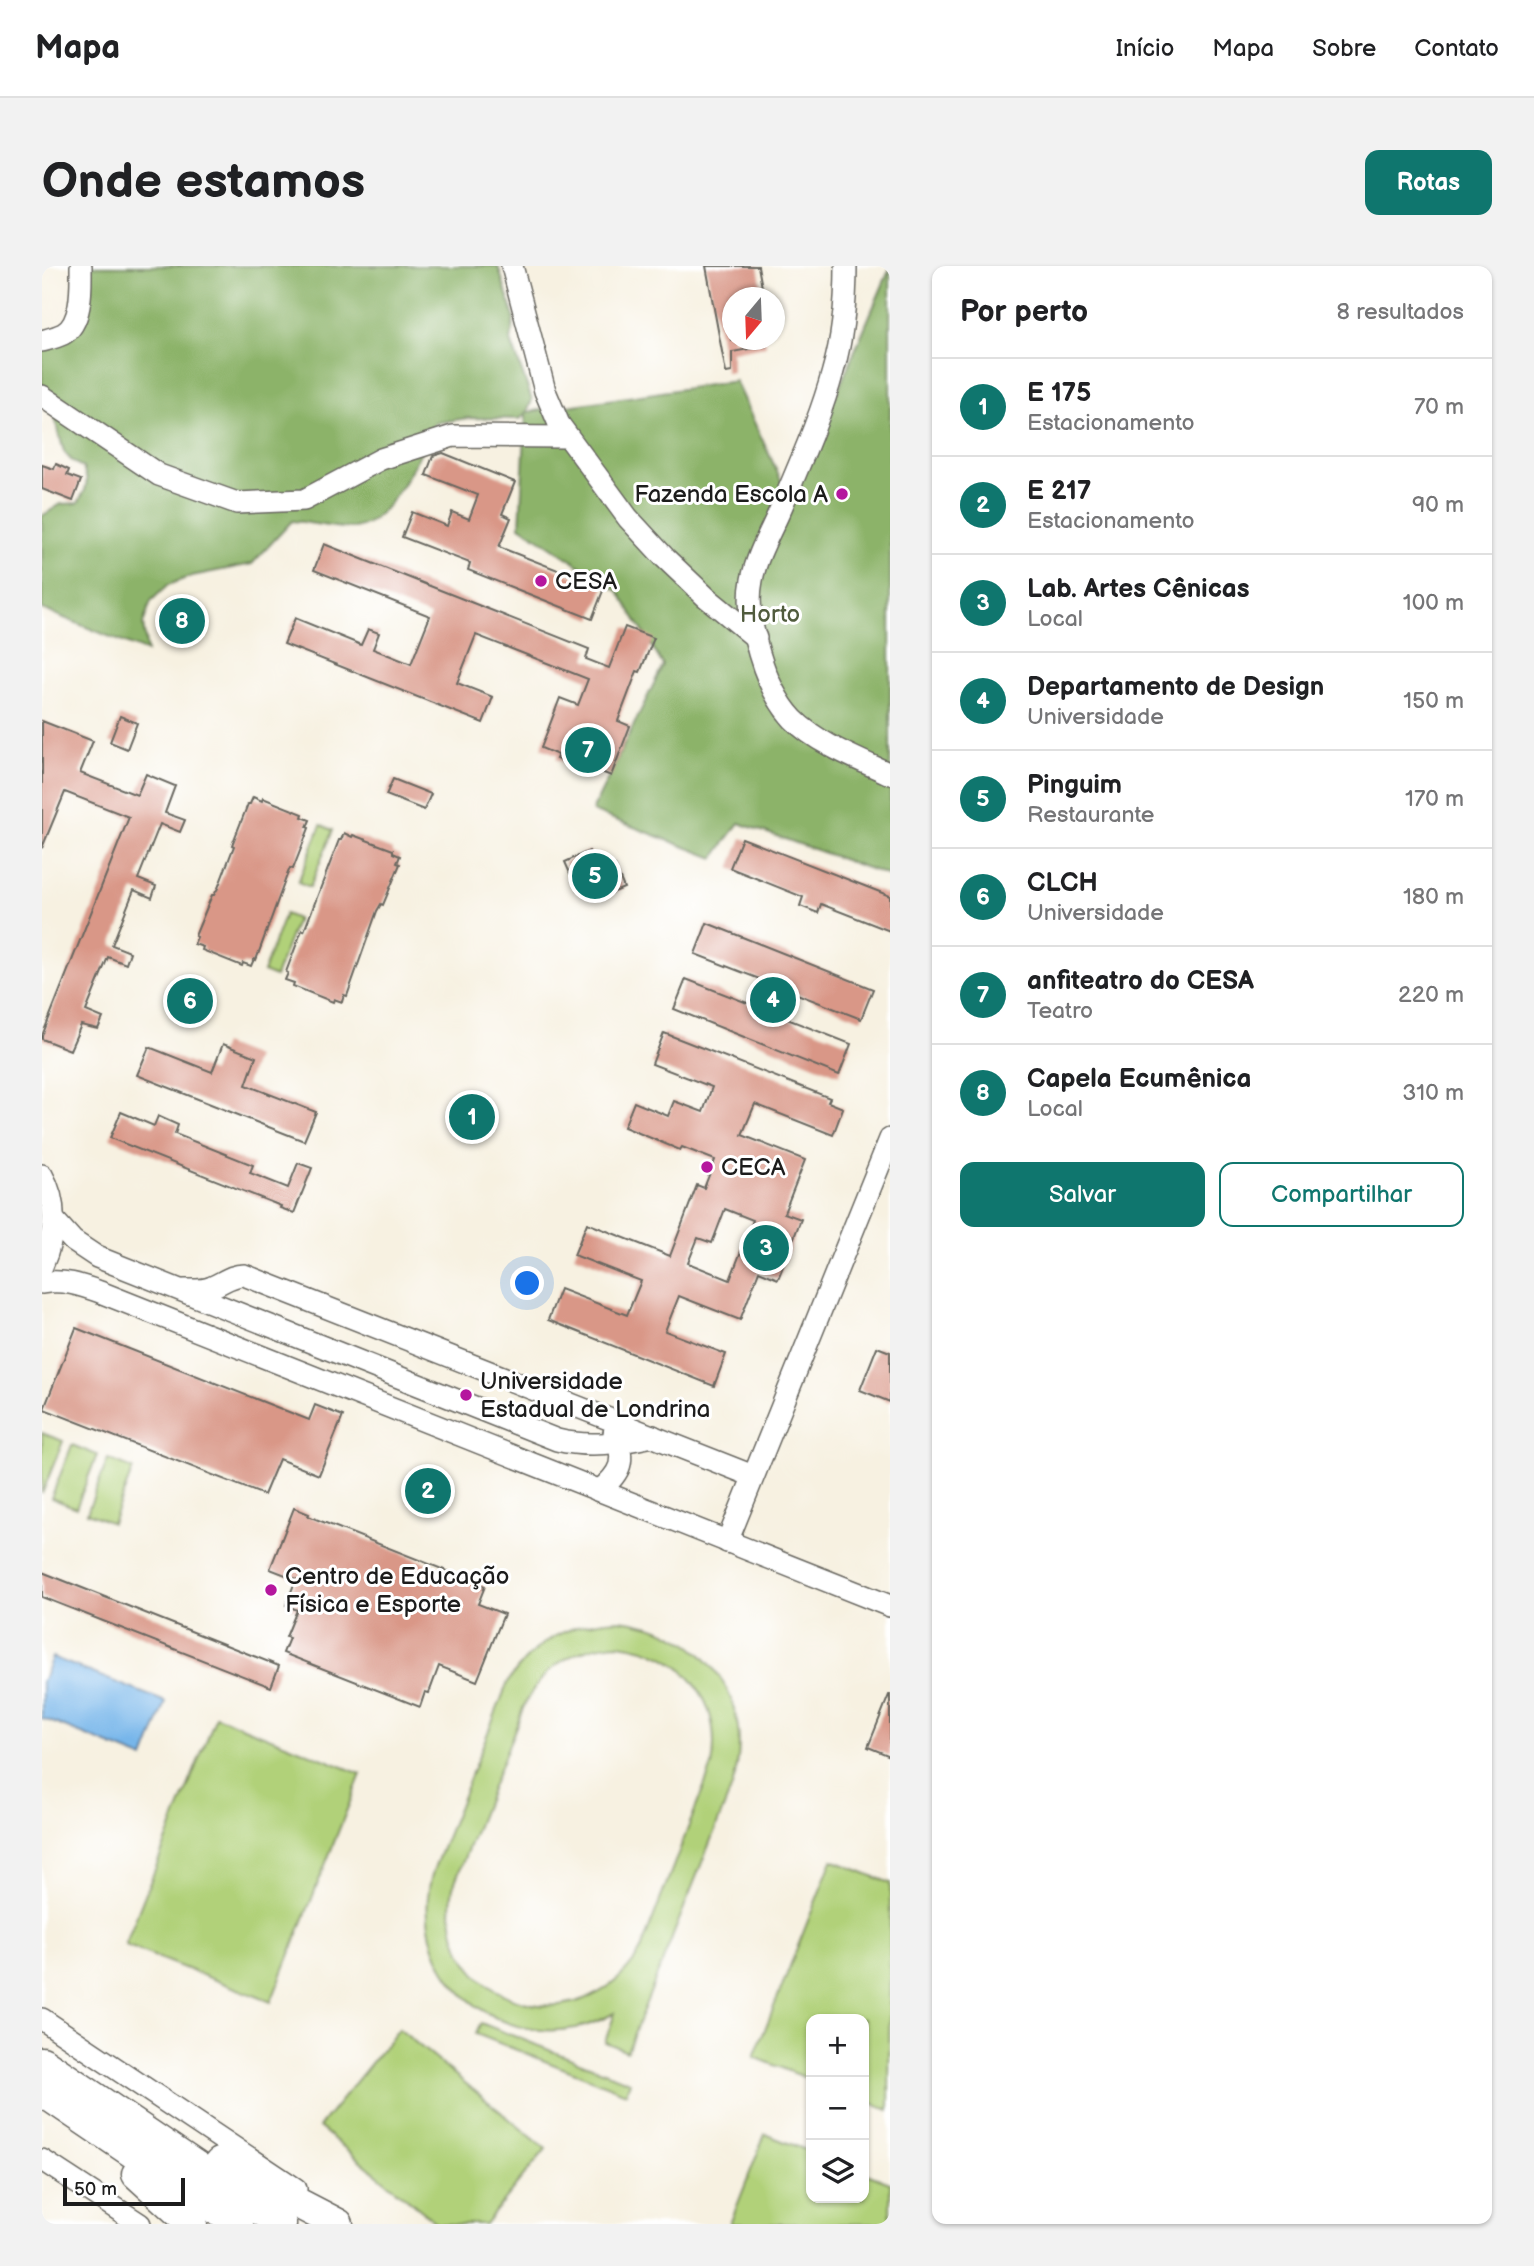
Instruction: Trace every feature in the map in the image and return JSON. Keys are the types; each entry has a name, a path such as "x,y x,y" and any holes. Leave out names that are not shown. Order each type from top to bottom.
{"highway":[{"path":"42,2062 281,2224"},
{"path":"51,2097 192,2224"},
{"path":"51,2097 238,2224"},
{"path":"98,2099 338,2224"}],"street":[{"path":"42,341 62,335 70,329 76,318 81,266"},
{"path":"512,266 545,391 568,438 628,518 665,558 706,597 756,638"},
{"path":"846,266 846,295 834,371 817,420 752,579 750,608 762,662 776,695 793,719 819,738 890,774"},
{"path":"42,396 159,475 237,503 304,500 381,459 453,436 568,438"},
{"path":"727,1542 890,1139"},
{"path":"42,1175 55,1221 53,1237 42,1266"},
{"path":"55,1221 73,1241 97,1256 557,1440 586,1445 619,1444 653,1436"},
{"path":"180,1290 200,1290 235,1275 244,1275 753,1476"},
{"path":"42,1283 54,1281 87,1288 890,1606"},
{"path":"599,1491 617,1474 621,1454 607,1418"},
{"path":"42,2019 347,2224"},
{"path":"42,2160 140,2224"}],"green space":[{"name":"Horto","path":"91,266 498,266 514,317 511,341 532,400 527,412 735,381 788,495 827,416 890,268 890,876 739,823 714,858 592,811 663,665 619,592 520,526 526,413 520,419 468,418 435,423 402,486 378,516 365,525 344,528 292,521 252,564 192,576 168,585 151,601 143,624 147,652 42,609 42,516 61,504 78,503 87,480 83,468 64,452 54,415 42,398 42,347 62,341"},
{"path":"321,825 333,830 310,887 298,882"},
{"path":"285,914 297,919 275,977 263,972"},
{"path":"42,1433 63,1441 42,1494"},
{"path":"72,1445 97,1455 76,1508 51,1498"},
{"path":"108,1459 133,1469 112,1523 87,1513"},
{"path":"620,1620 651,1626 678,1638 701,1655 719,1675 731,1700 738,1727 738,1756 732,1787 627,2051 605,2042 615,2013 581,2027 542,2030 510,2024 482,2010 459,1990 442,1965 431,1936 428,1904 433,1871 508,1682 530,1655 543,1644 570,1629","holes":["619,1644 663,1657 680,1669 705,1701 714,1742 712,1766 640,1952 613,1983 582,2000 548,2005 516,2000 487,1984 465,1959 453,1927 453,1887 524,1706 541,1680 562,1661 589,1649"]},
{"path":"216,1716 361,1774 271,2002 125,1945"},
{"path":"832,1860 890,1883 889,2110 869,2102 869,2014 806,2014 806,2078 754,2057"},
{"path":"481,2023 630,2082 626,2093 476,2034"},
{"path":"399,2029 546,2149 485,2224 438,2224 319,2127"},
{"path":"765,2134 806,2150 806,2203 869,2203 869,2175 890,2183 890,2224 730,2224"}],"water":[{"path":"52,1657 166,1702 144,1759 42,1718 42,1682"}],"building":[{"path":"706,266 758,266 762,287 722,287 722,350 743,350 732,352 732,372 726,373"},
{"path":"443,453 515,482 502,514 511,518 499,547 604,588 592,619 468,570 470,563 402,537 412,512 447,526 452,512 469,519 478,495 426,475 433,456"},
{"path":"56,464 69,470 67,475 81,480 73,501 42,489 42,465 54,469"},
{"name":"CESA","path":"324,544 589,649 586,659 609,668 625,627 654,638 640,672 637,671 618,721 630,726 611,776 599,771 597,775 556,759 558,755 541,748 560,698 578,705 588,679 476,635 457,683 493,697 483,723 284,644 295,618 361,645 368,629 379,633 373,649 411,664 430,616 314,570"},
{"path":"190,601 203,619 175,640 161,622"},
{"path":"120,716 137,723 127,749 110,742"},
{"path":"42,721 93,741 80,773 137,795 146,774 175,786 165,813 185,820 180,832 160,824 138,879 156,886 152,898 134,890 112,945 130,952 126,964 108,957 86,1011 103,1018 98,1029 81,1025 70,1050 42,1039 42,1036 129,817 65,792 42,848"},
{"path":"393,779 431,794 424,810 386,795"},
{"path":"253,797 262,801 263,798 303,814 302,817 310,820 256,960 254,959 251,966 243,963 242,966 202,950 203,947 194,944"},
{"path":"344,833 393,850 393,853 400,856 397,863 400,864 383,905 381,904 377,911 347,996 344,995 342,1002 334,999 333,1002 293,986 294,983 285,980 302,930 304,931"},
{"path":"742,838 890,896 890,931 821,904 818,913 800,906 803,897 730,868"},
{"path":"589,851 597,868 602,866 605,870 615,866 624,888 600,898 593,882 577,889 565,862"},
{"path":"707,923 873,989 861,1019 787,990 777,1015 851,1044 839,1075 674,1009 686,979 760,1008 770,983 695,954"},
{"path":"664,1033 830,1098 828,1102 843,1108 833,1135 755,1104 742,1135 805,1160 784,1213 801,1219 778,1279 759,1271 740,1320 679,1296 665,1331 726,1354 714,1386 548,1320 560,1289 627,1315 641,1281 574,1255 587,1223 670,1256 697,1185 704,1188 715,1160 682,1147 680,1150 624,1127 634,1102 668,1116 674,1101 703,1112 712,1087 652,1064","holes":["725,1209 753,1220 730,1280 688,1263 698,1238 712,1243"]},
{"path":"223,1044 256,1057 246,1085 316,1112 304,1141 137,1075 149,1047 212,1072"},
{"path":"121,1112 154,1126 158,1116 178,1125 175,1134 253,1165 250,1173 288,1188 298,1163 312,1168 294,1213 110,1138"},
{"path":"76,1328 309,1420 315,1405 343,1416 319,1475 279,1459 264,1495 44,1409"},
{"path":"877,1347 890,1352 890,1402 860,1390"},
{"path":"294,1508 309,1514 308,1516 485,1586 478,1604 504,1614 477,1681 439,1666 429,1693 425,1692 420,1707 283,1653 289,1638 286,1637 297,1610 286,1605 296,1579 270,1569"},
{"path":"42,1572 279,1666 271,1687 42,1597"},
{"path":"890,1695 890,1756 868,1747"}],"place":[{"name":"Fazenda Escola A","path":"842,494"},
{"name":"CESA","path":"541,581"},
{"name":"Capela Ecumênica","path":"182,621"},
{"name":"anfiteatro do CESA","path":"588,750"},
{"name":"Pinguim","path":"595,876"},
{"name":"Departamento de Design","path":"773,1000"},
{"name":"CLCH","path":"190,1001"},
{"name":"E 175","path":"472,1117"},
{"name":"CECA","path":"707,1167"},
{"name":"Lab. Artes Cênicas","path":"766,1248"},
{"name":"Universidade Estadual de Londrina","path":"466,1395"},
{"name":"E 217","path":"428,1491"},
{"name":"Centro de Educação Física e Esporte","path":"271,1590"}]}
